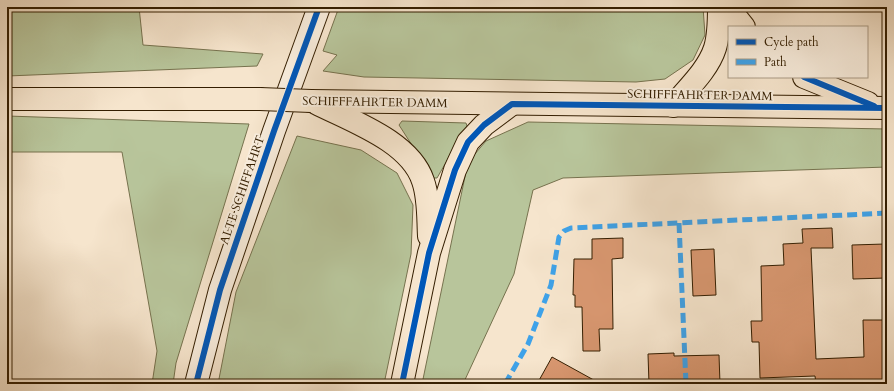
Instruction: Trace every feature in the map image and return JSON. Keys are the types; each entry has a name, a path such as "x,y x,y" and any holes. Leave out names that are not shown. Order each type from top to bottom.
{"highway":[{"path":"673,106 703,70 715,48 719,24 719,7"},
{"path":"728,7 743,26"},
{"path":"807,78 884,108"},
{"name":"SCHIFFFAHRTER DAMM","path":"7,99 260,99 512,104 884,108"},
{"path":"311,100 386,138 406,153 423,180 428,210 429,253"},
{"path":"402,384 429,253 455,170 468,142 484,125 512,104"}],"street":[{"name":"ALTE SCHIFFAHRT","path":"196,384 220,290 274,131 319,7"}],"green space":[{"path":"7,7 139,7 143,45 263,54 257,66 7,76"},
{"path":"339,7 703,7 705,35 693,60 665,79 636,82 364,77 323,71 337,55 323,51"},
{"path":"7,116 249,124 176,363 173,384 152,384 157,351 122,152 7,152"},
{"path":"402,121 466,123 467,126 437,178 433,178 399,125"},
{"path":"528,122 887,129 887,167 563,178 533,190 514,274 463,384 422,384 468,162 486,141"},
{"path":"297,136 361,150 397,173 413,205 411,254 384,384 218,384 236,292"}],"building":[{"path":"832,228 833,248 811,248 816,359 864,357 863,320 887,320 887,384 816,384 815,376 760,378 759,342 752,342 751,321 762,321 761,266 784,265 783,244 803,243 802,229"},
{"path":"623,238 623,258 612,259 613,329 599,329 600,351 583,351 582,307 575,307 575,295 573,295 574,259 592,259 592,239"},
{"path":"885,244 886,278 853,279 852,245"},
{"path":"714,249 716,295 693,296 691,250"},
{"path":"674,353 674,356 719,355 720,384 649,384 648,354"},
{"path":"552,357 601,384 537,384"}],"marked path":[{"path":"505,384 528,344 551,285 559,237 564,231 571,228 887,213"},
{"path":"679,223 686,384"}],"cycle path":[{"path":"196,384 220,290 274,131 319,7"},
{"path":"806,78 874,106"},
{"path":"402,384 429,253 455,170 468,142 484,125 512,104 887,108"}]}
